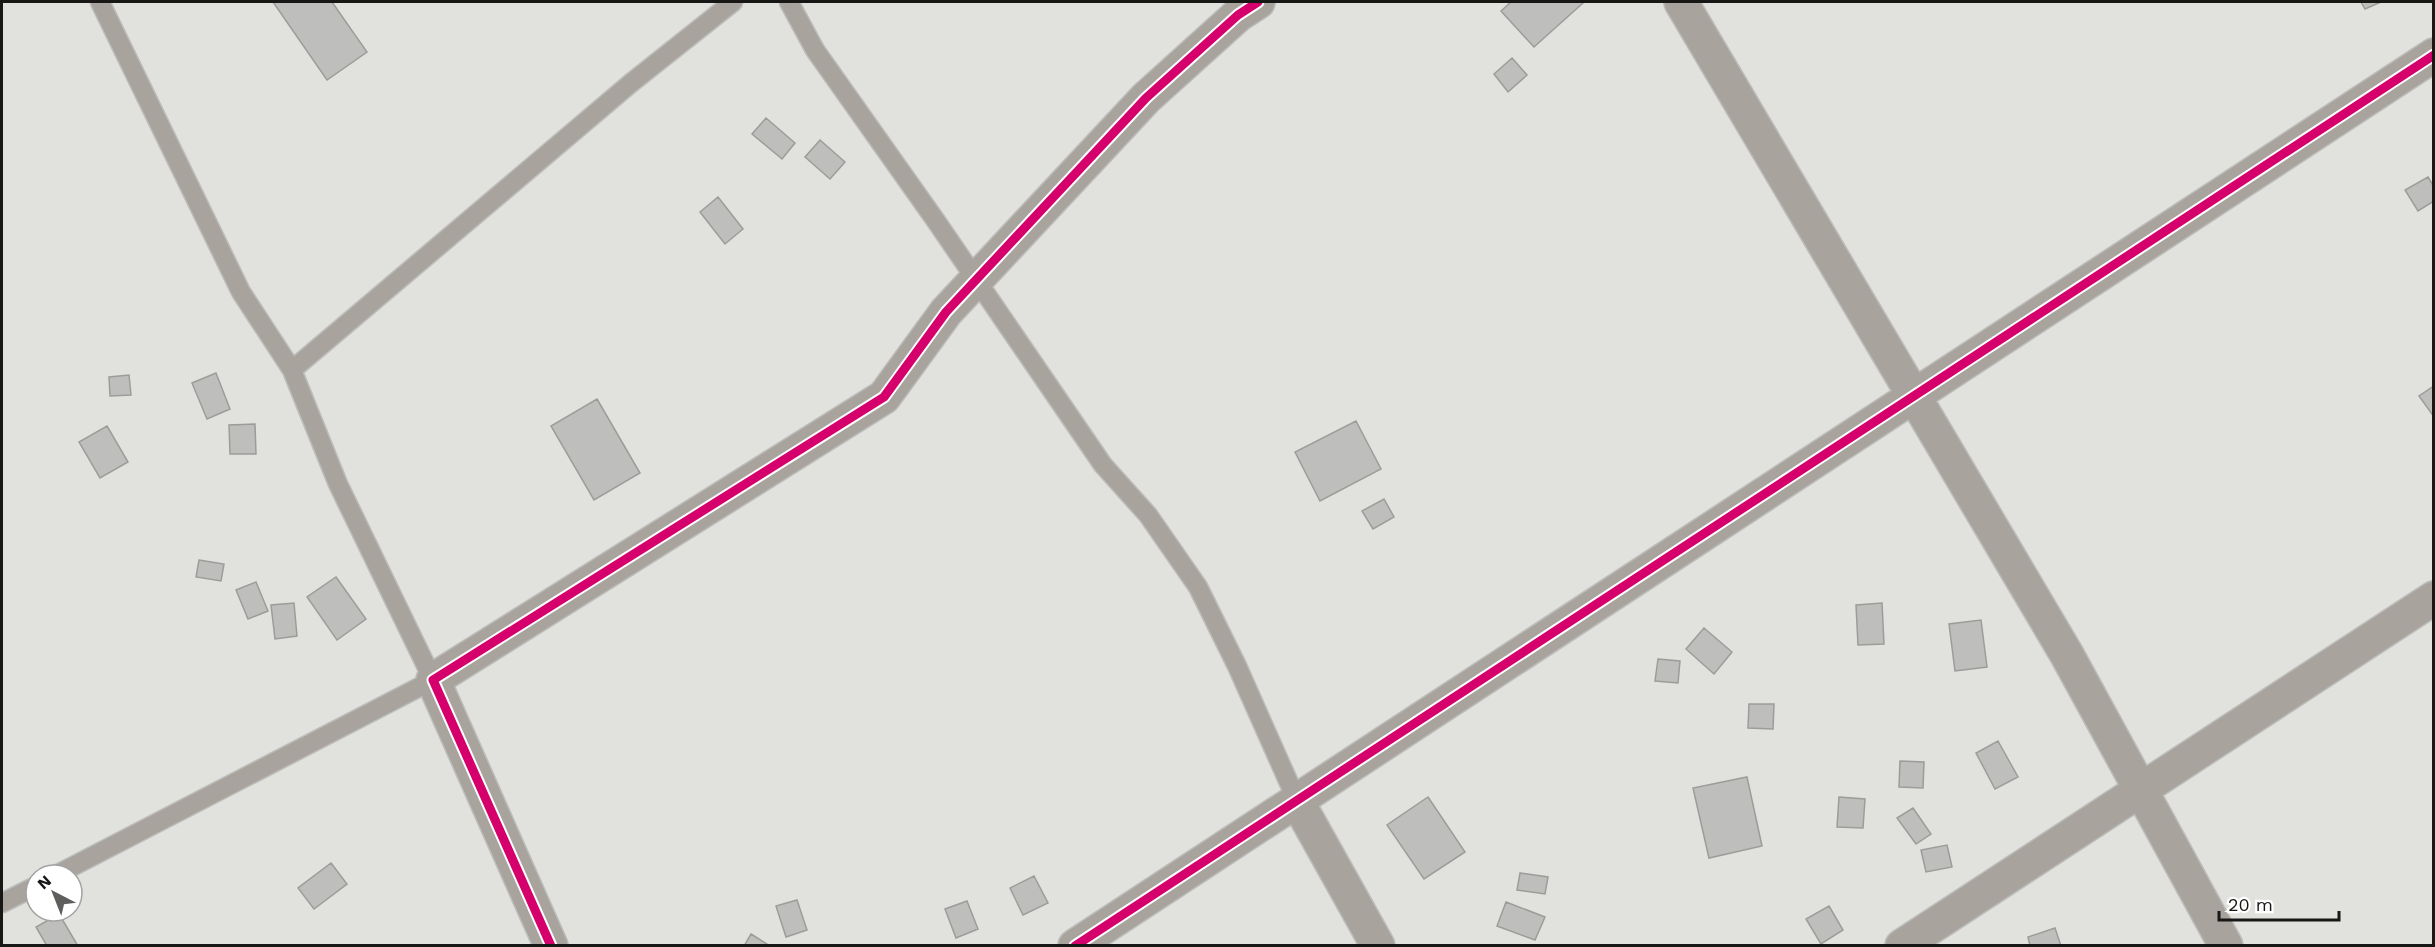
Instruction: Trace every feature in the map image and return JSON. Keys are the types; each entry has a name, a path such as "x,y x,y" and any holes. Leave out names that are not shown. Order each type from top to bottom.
{"street":[{"path":"551,945 433,680 884,397 946,312 1146,98 1238,15 1258,2"},
{"path":"1681,2 2067,655 2226,945"},
{"path":"1075,945 2433,56"},
{"path":"1902,945 2433,598"},
{"path":"1297,801 1378,945"}],"lane":[{"path":"79,863 433,680 338,484 292,370 241,292 100,2"},
{"path":"292,370 631,83 733,2"},
{"path":"789,2 816,50 1103,465 1148,515 1198,587 1237,666 1297,801"},
{"path":"2,903 24,892"}],"building":[{"path":"273,2 332,2 367,52 327,80"},
{"path":"1511,2 1583,3 1534,47 1501,11"},
{"path":"2361,2 2381,2 2365,9"},
{"path":"1512,58 1527,75 1508,92 1494,74"},
{"path":"766,118 795,143 782,159 752,134"},
{"path":"820,140 845,162 830,179 805,157"},
{"path":"2428,177 2434,187 2434,201 2418,211 2405,190"},
{"path":"718,197 743,229 725,244 700,212"},
{"path":"216,373 230,409 207,419 192,383"},
{"path":"129,375 131,395 110,396 109,377"},
{"path":"2434,386 2434,417 2419,396"},
{"path":"597,399 640,473 594,500 551,426"},
{"path":"1356,421 1381,469 1320,501 1295,452"},
{"path":"255,424 256,454 230,454 229,425"},
{"path":"107,426 128,462 100,478 79,442"},
{"path":"1384,499 1394,517 1373,529 1362,511"},
{"path":"199,560 224,564 221,581 196,577"},
{"path":"336,577 366,619 337,640 307,597"},
{"path":"256,582 268,611 248,619 236,590"},
{"path":"294,603 297,636 275,639 271,605"},
{"path":"1882,603 1884,644 1858,645 1856,605"},
{"path":"1981,620 1987,667 1955,671 1949,624"},
{"path":"1704,628 1732,652 1714,674 1686,649"},
{"path":"1658,659 1680,661 1678,683 1655,681"},
{"path":"1749,704 1774,704 1773,729 1748,728"},
{"path":"1998,741 2018,777 1995,789 1976,753"},
{"path":"1900,761 1924,762 1923,788 1899,787"},
{"path":"1747,777 1762,846 1709,858 1693,788"},
{"path":"1428,797 1465,852 1424,879 1387,825"},
{"path":"1839,797 1865,799 1863,828 1837,827"},
{"path":"1913,808 1931,834 1916,844 1897,818"},
{"path":"1947,845 1952,867 1926,872 1921,850"},
{"path":"331,863 347,884 314,909 298,888"},
{"path":"1520,873 1548,877 1545,894 1517,890"},
{"path":"1034,876 1048,903 1023,915 1010,888"},
{"path":"797,900 807,930 786,937 776,906"},
{"path":"967,901 978,929 956,938 945,909"},
{"path":"1506,902 1545,917 1535,940 1497,926"},
{"path":"1829,906 1843,930 1821,944 1806,919"},
{"path":"43,923 64,923 78,946 47,946 36,927"},
{"path":"2055,928 2061,946 2030,946 2028,937"},
{"path":"751,934 770,946 744,946"}],"cycle path":[{"path":"551,946 433,680 884,397 946,312 1146,98 1238,15 1258,2"},
{"path":"1075,946 2434,55"}]}
